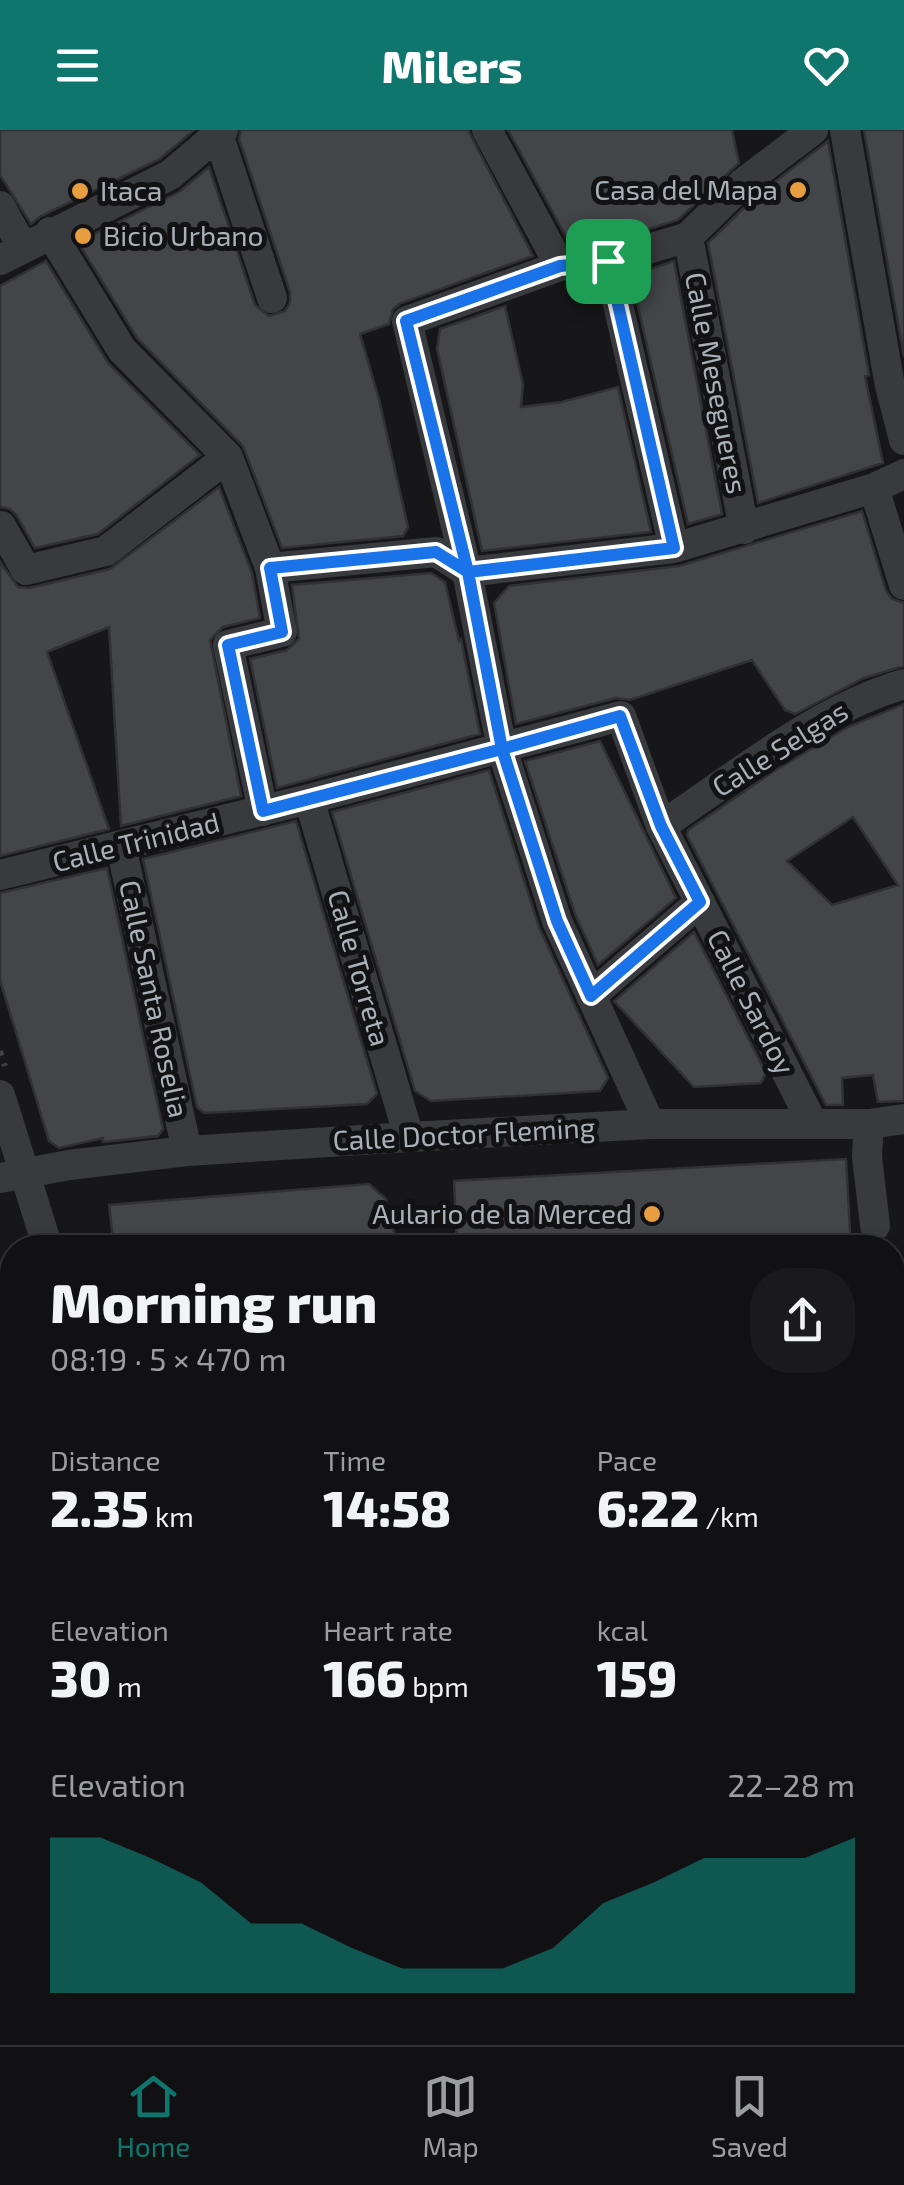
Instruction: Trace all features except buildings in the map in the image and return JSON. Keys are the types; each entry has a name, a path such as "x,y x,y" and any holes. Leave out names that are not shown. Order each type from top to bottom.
{"street":[{"path":"487,130 560,266"},
{"path":"650,1124 557,921 502,749 468,572 406,321 560,266 608,261 688,237 743,183 813,130"},
{"path":"845,130 897,384 904,440"},
{"path":"0,206 12,254 170,175 220,132 272,298"},
{"path":"50,232 122,350 228,457 270,568 282,632 228,645 263,811"},
{"name":"Calle Mesegueres","path":"688,237 744,529"},
{"path":"608,261 674,548"},
{"path":"0,526 26,570 106,550 228,457"},
{"path":"270,568 436,552 468,572 674,548 874,488 904,474"},
{"path":"874,488 904,585"},
{"name":"Calle Selgas","path":"661,826 789,741 866,696 904,684"},
{"name":"Calle Trinidad","path":"0,875 263,811 620,716"},
{"name":"Calle Sardoy","path":"620,716 661,826 813,1124"},
{"name":"Calle Torreta","path":"309,799 408,1137"},
{"name":"Calle Santa Roselia","path":"121,846 187,1152"},
{"path":"591,996 700,902"},
{"path":"0,1095 12,1175 42,1235"},
{"name":"Calle Doctor Fleming","path":"12,1175 187,1152 408,1137 650,1124 869,1124 904,1119"},
{"path":"869,1124 875,1226"}],"place":[{"name":"Casa del Mapa","path":"798,190"},
{"name":"Itaca","path":"80,191"},
{"name":"Bicio Urbano","path":"83,236"},
{"name":"Aulario de la Merced","path":"652,1214"}],"route":[{"path":"608,261 560,266 406,321 468,572 436,552 270,568 282,632 228,645 263,811 502,749 557,921 591,996 700,902 661,826 620,716 502,749 468,572 674,548 608,261"}]}
